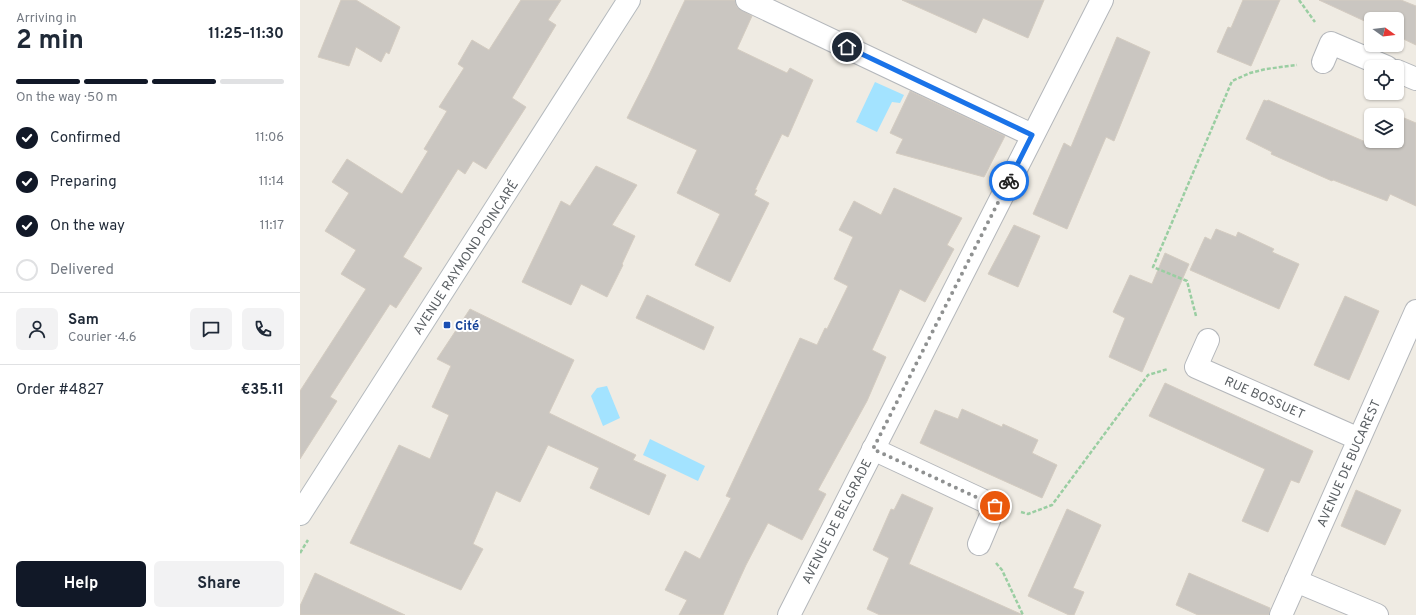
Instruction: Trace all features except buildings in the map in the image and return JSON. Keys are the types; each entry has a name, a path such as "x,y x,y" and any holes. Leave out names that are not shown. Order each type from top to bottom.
{"street":[{"name":"AVENUE RAYMOND POINCARÉ","path":"300,514 629,0"},
{"path":"747,0 1032,135"},
{"name":"AVENUE DE BELGRADE","path":"789,615 1102,0"},
{"path":"1323,62 1331,43 1371,60"},
{"path":"1404,74 1416,79"},
{"name":"AVENUE DE BUCAREST","path":"1281,615 1416,311"},
{"path":"1196,367 1208,340"},
{"name":"RUE BOSSUET","path":"1196,367 1359,439"},
{"path":"873,449 995,506 978,544"},
{"path":"1296,581 1377,615"}],"path":[{"path":"1208,340 1197,319 1187,281 1153,266 1232,81 1250,73 1266,69 1323,62"},
{"path":"995,506 1028,514 1052,505 1148,376 1179,366 1196,367"},
{"path":"978,544 1002,570 1022,615"}],"water":[{"path":"875,82 904,95 900,103 892,102 877,132 856,122"},
{"path":"607,386 620,418 603,426 591,396 597,388"},
{"path":"650,439 705,466 698,481 643,455"}],"way so far":[{"path":"995,506 873,449 1009,181"}],"place":[{"name":"Cité","path":"447,325"}],"route":[{"path":"847,47 1032,135 1009,181"}]}
